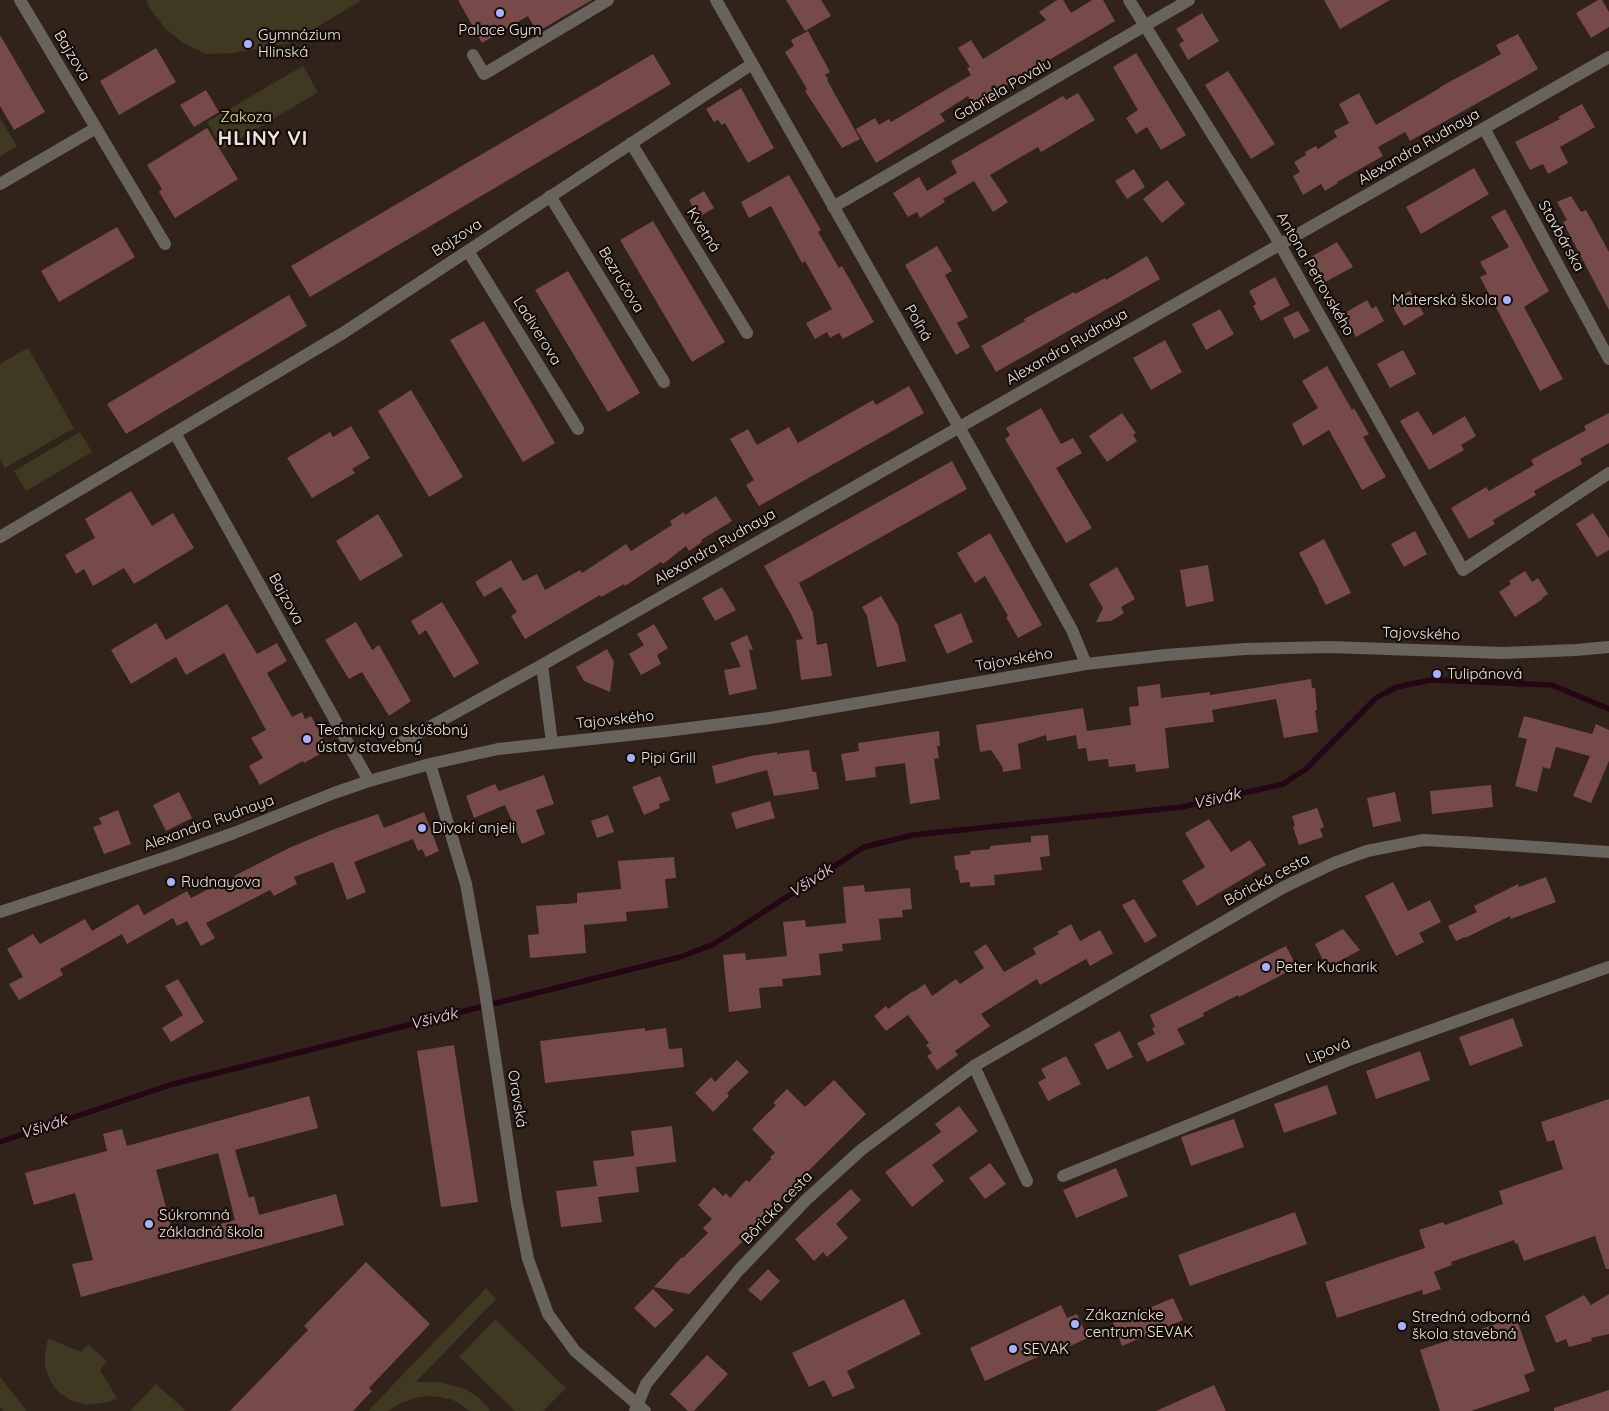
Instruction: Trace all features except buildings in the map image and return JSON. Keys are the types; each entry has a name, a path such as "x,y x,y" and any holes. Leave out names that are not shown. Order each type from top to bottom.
{"street":[{"name":"Bajzova","path":"20,0 165,244"},
{"path":"473,55 484,74 608,0"},
{"name":"Poľná","path":"716,0 1072,630 1086,664"},
{"name":"Antona Petrovského","path":"1129,0 1280,244 1463,570 1609,473"},
{"name":"Gabriela Povalu","path":"833,207 1189,0"},
{"name":"Alexandra Rudnaya","path":"395,746 542,665 1609,57"},
{"name":"Bajzova","path":"0,537 343,333 752,64"},
{"path":"0,184 96,128"},
{"name":"Stavbárska","path":"1484,128 1609,359"},
{"name":"Kvetná","path":"631,143 747,333"},
{"name":"Bezručova","path":"550,196 664,382"},
{"name":"Ladiverova","path":"468,250 578,429"},
{"name":"Bajzova","path":"175,433 369,781"},
{"name":"Tajovského","path":"430,764 498,749 770,718 1086,664 1166,655 1245,649 1329,647 1504,653 1609,647"},
{"path":"542,665 552,743"},
{"name":"Alexandra Rudnaya","path":"0,912 170,856 369,781 430,764"},
{"name":"Oravská","path":"430,764 466,884 484,985 516,1204 528,1259 548,1314 575,1351 639,1409"},
{"name":"Bôrická cesta","path":"639,1409 646,1384 738,1271 806,1200 861,1150 974,1066 1284,887 1334,863 1366,851 1423,840 1609,852"},
{"name":"Lipová","path":"1063,1176 1354,1058 1609,967"},
{"path":"974,1066 1027,1182"}],"green space":[{"path":"146,0 362,0 290,43 233,53 206,54 183,43 165,28"},
{"name":"Zakoza","path":"303,66 318,92 223,149 207,122"},
{"path":"0,118 17,146 0,156"},
{"path":"28,348 74,428 5,468 0,459 0,364"},
{"path":"80,432 92,452 26,491 14,471"},
{"path":"486,1288 496,1299 416,1382 440,1382 465,1389 478,1397 491,1411 470,1411 453,1400 426,1396 401,1403 388,1411 368,1411"},
{"path":"495,1319 566,1388 543,1411 515,1411 459,1357"},
{"path":"48,1338 81,1352 88,1344 107,1361 100,1370 117,1398 109,1402 87,1405 70,1400 57,1391 50,1380 45,1366"},
{"path":"0,1377 27,1411 4,1411 0,1407"},
{"path":"156,1384 185,1410 130,1411"}],"waterway":[{"name":"Všivák","path":"0,1142 173,1084 680,957 714,944 864,847 913,835 1182,807 1283,784 1306,769 1376,698 1397,687 1430,680 1552,685 1609,709"}],"place":[{"name":"Palace Gym","path":"500,13"},
{"name":"Gymnázium Hlinská","path":"248,44"},
{"name":"Materská škola","path":"1507,300"},
{"name":"Tulipánová","path":"1437,674"},
{"name":"Technický a skúšobný ústav stavebný","path":"307,739"},
{"name":"Pipi Grill","path":"631,758"},
{"name":"Divokí anjeli","path":"422,828"},
{"name":"Rudnayova","path":"171,882"},
{"name":"Peter Kucharik","path":"1266,967"},
{"name":"Súkromná základná škola","path":"149,1224"},
{"name":"Zákaznícke centrum SEVAK","path":"1075,1324"},
{"name":"Stredná odborná škola stavebná","path":"1402,1326"},
{"name":"SEVAK","path":"1013,1349"}],"district":[{"name":"HLINY VI","path":"263,139"}]}
